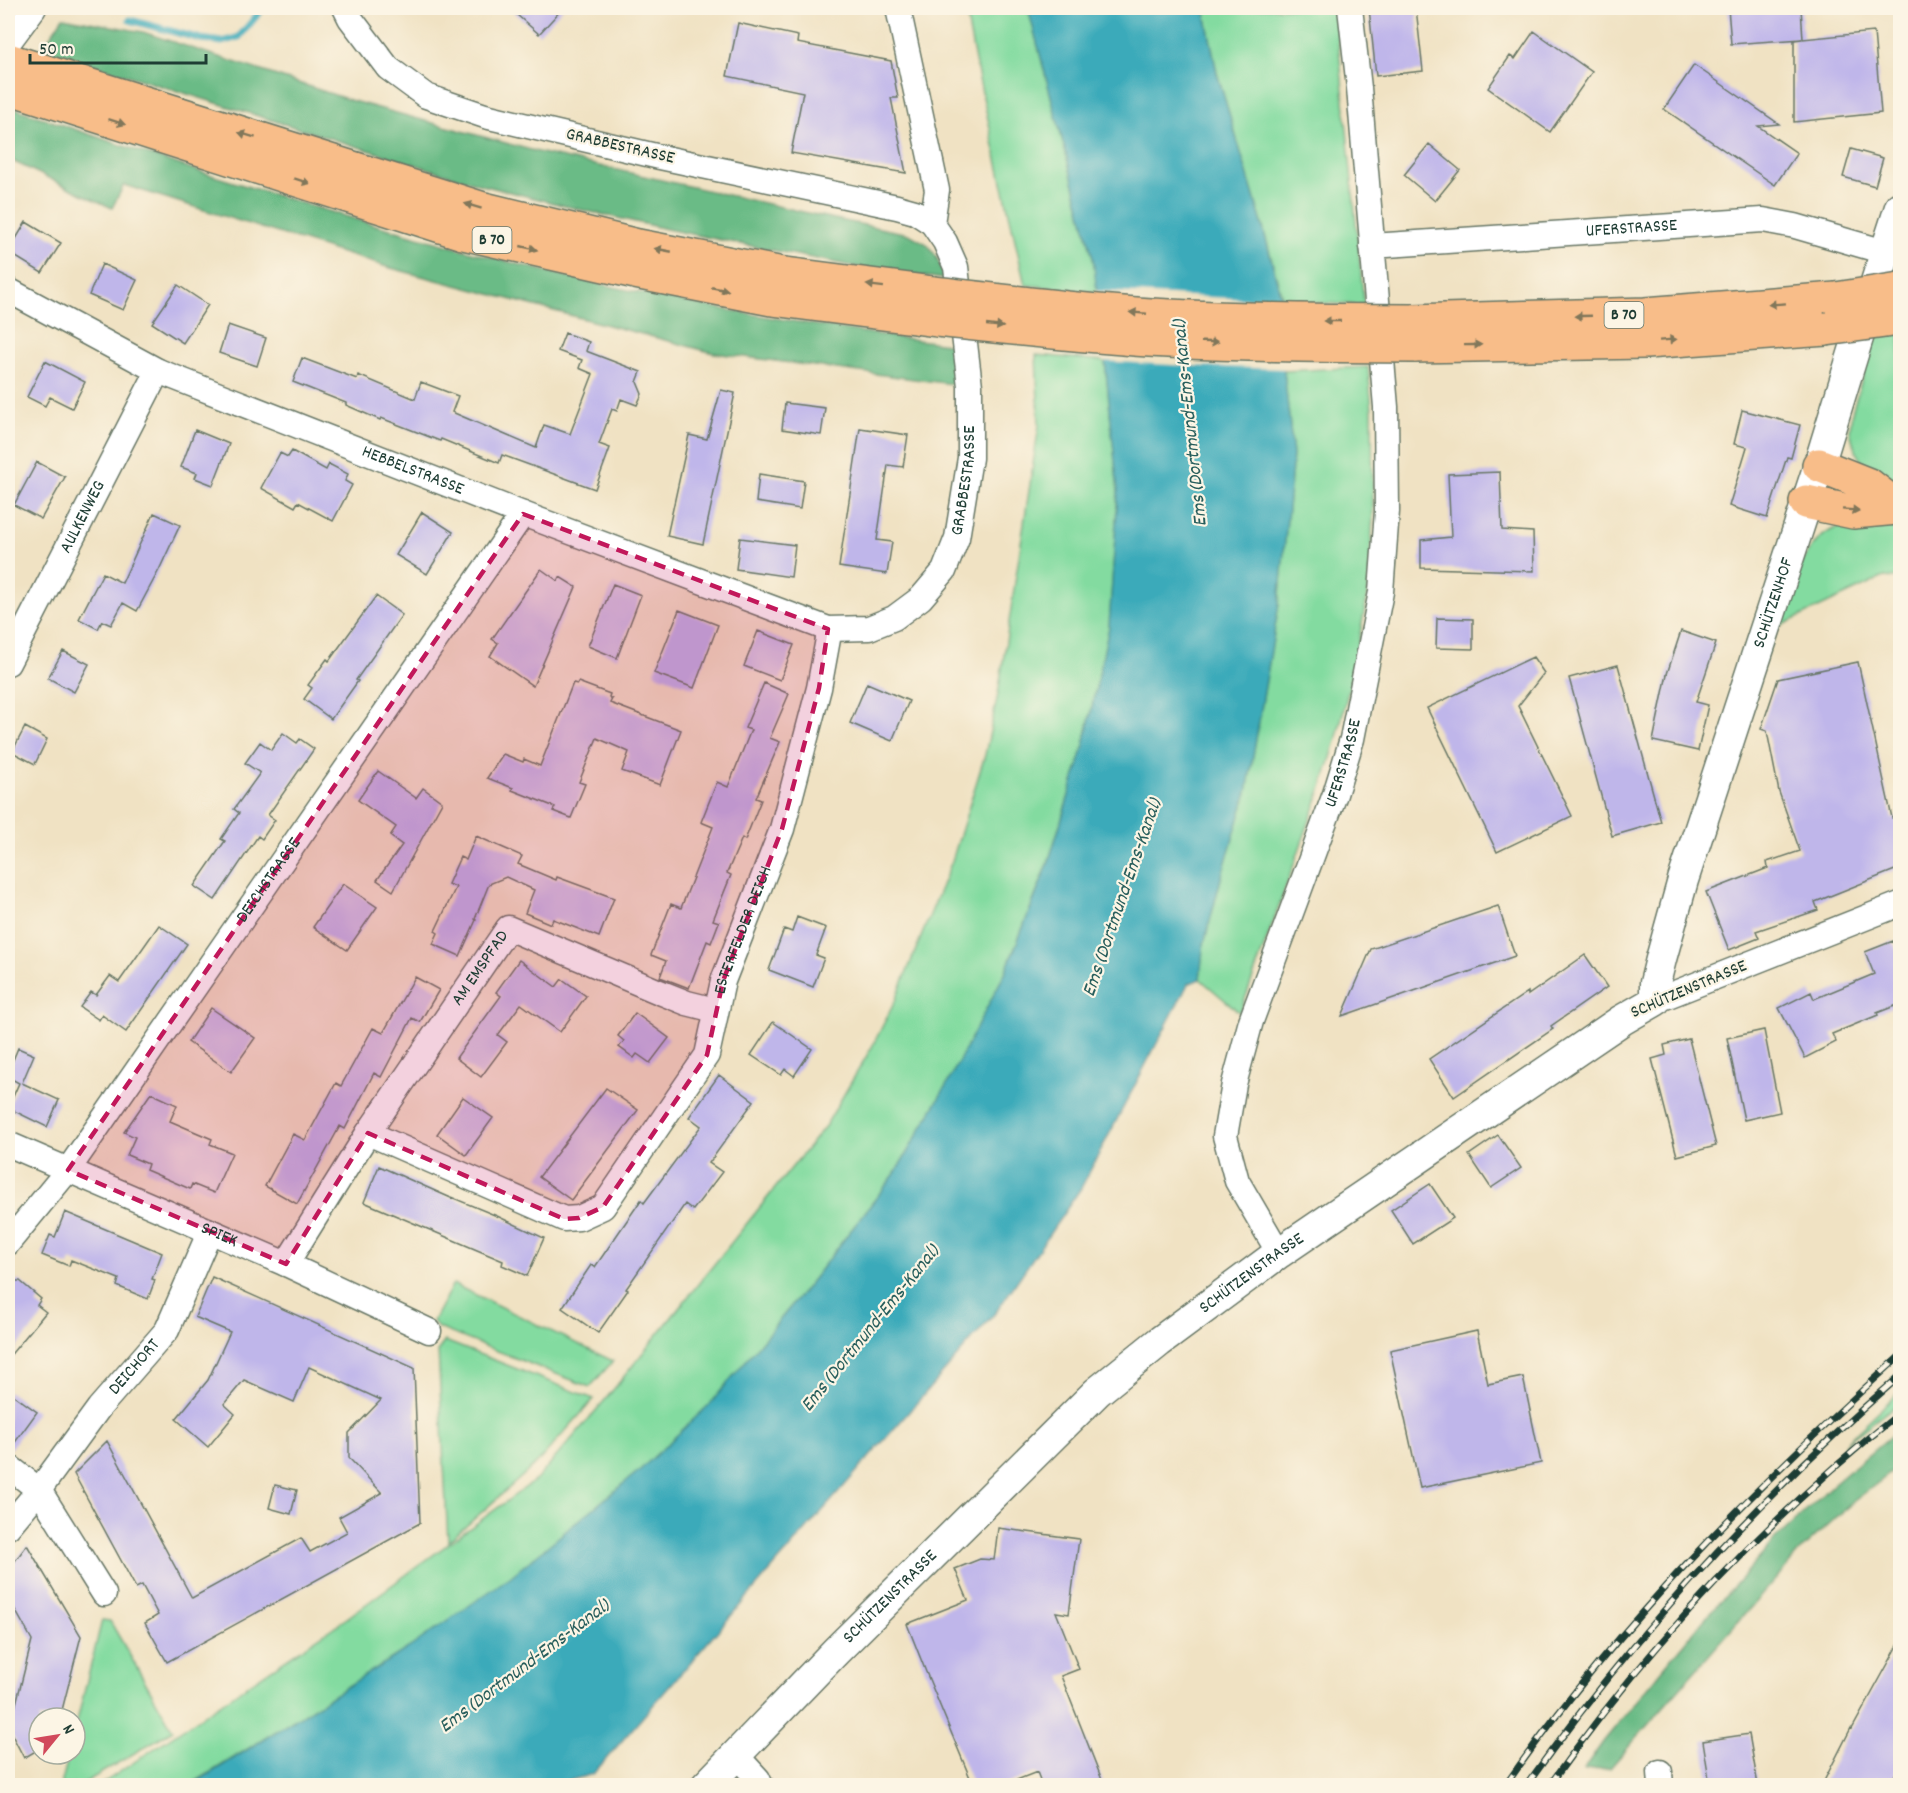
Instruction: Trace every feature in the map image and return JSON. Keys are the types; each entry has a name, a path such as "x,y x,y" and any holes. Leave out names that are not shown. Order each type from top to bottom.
{"highway":[{"name":"B 70","path":"8,60 69,93 463,233 635,272 772,299 935,307 1055,332 1167,341 1295,346 1413,334 1646,342 1831,314 1900,289"},
{"name":"B 70","path":"8,87 69,93"},
{"name":"B 70","path":"1831,314 1900,319"},
{"path":"1820,465 1869,485 1899,508"},
{"path":"1806,502 1852,512 1899,508"}],"street":[{"path":"8,43 34,8"},
{"name":"GRABBESTRASSE","path":"345,8 388,68 426,96 484,116 660,157 897,207 915,212 932,223 945,242 956,267 970,386 970,459 957,538 944,571 921,598 894,618 869,628 828,629"},
{"path":"898,8 937,190 932,223"},
{"name":"UFERSTRASSE","path":"1279,1252 1237,1181 1225,1136 1234,1084 1251,1021 1335,794 1352,739 1381,591 1387,511 1387,435 1350,8"},
{"name":"SCHÜTZENHOF","path":"1655,1001 1655,983 1660,959 1683,880 1820,465 1900,207"},
{"name":"UFERSTRASSE","path":"1372,246 1763,220 1795,226 1885,252"},
{"name":"HEBBELSTRASSE","path":"8,290 158,371 523,514 828,629"},
{"name":"AULKENWEG","path":"8,663 158,371"},
{"name":"DEICHSTRASSE","path":"8,1243 69,1170 523,514"},
{"name":"ESTERFELDER DEICH","path":"368,1133 564,1219 579,1218 603,1207 707,1055 723,981 782,829 819,688 828,629"},
{"name":"SCHÜTZENSTRASSE","path":"706,1785 861,1626 1098,1392 1159,1342 1279,1252 1622,1020 1655,1001 1900,904"},
{"name":"AM EMSPFAD","path":"286,1264 368,1133 508,928 687,1003 715,1010"},
{"name":"SPIEK","path":"8,1144 286,1264 429,1331"},
{"name":"DEICHORT","path":"8,1527 39,1490 99,1408 167,1330 210,1232"},
{"path":"8,1466 39,1490 104,1594"},
{"path":"735,1754 761,1785"}],"highlighted area":[{"path":"523,514 828,629 819,688 782,829 723,981 707,1055 603,1207 579,1218 564,1219 368,1133 286,1264 68,1170"}],"green space":[{"path":"965,8 1028,8 1093,258 1098,292 1025,285"},
{"path":"1204,8 1335,8 1364,305 1283,301 1217,73"},
{"path":"63,17 143,32 353,101 542,153 909,234 927,244 936,256 944,279 857,267 671,230 478,184 42,49"},
{"path":"8,106 292,200 545,271 720,308 955,345 959,385 714,353 387,267 124,185 112,208 8,159"},
{"path":"1900,333 1900,488 1893,486 1864,466 1855,450 1850,431 1852,412 1875,337"},
{"path":"1036,355 1105,361 1118,492 1109,627 1083,750 1047,866 1005,973 945,1088 894,1175 807,1287 710,1404 640,1470 511,1577 410,1647 190,1785 99,1786 347,1618 537,1479 605,1400 826,1125 872,1047 895,1001 952,861 985,755 998,694 1039,425"},
{"path":"1368,367 1372,410 1373,514 1368,593 1350,684 1322,787 1240,1013 1200,979 1203,948 1247,792 1279,604 1293,455 1284,371"},
{"path":"1862,522 1900,527 1900,593 1897,578 1884,577 1780,626 1799,569 1815,544 1825,534 1838,527"},
{"path":"453,1284 613,1361 590,1387 438,1328 433,1321"},
{"path":"445,1341 594,1399 536,1464 448,1542 438,1350"},
{"path":"1900,1391 1900,1402 1843,1445"},
{"path":"1900,1428 1900,1466 1854,1501 1801,1550 1610,1768 1583,1771 1603,1742 1695,1630 1779,1536 1833,1485"},
{"path":"102,1620 110,1621 173,1730 81,1785 61,1785 66,1766 87,1766 87,1706 81,1706"}],"water":[{"name":"Ems (Dortmund-Ems-Kanal)","path":"1028,8 1204,8 1217,73 1261,220 1282,301 1284,371 1293,455 1279,604 1247,792 1203,948 1200,979 1188,984 1081,1188 996,1312 593,1774 549,1786 190,1786 410,1647 510,1577 640,1470 710,1404 807,1287 894,1175 945,1088 1005,973 1047,867 1083,750 1109,627 1118,492 1093,258"}],"pier":[{"path":"1095,291 1285,301 1287,369 1102,361"}],"building":[{"path":"509,8 563,8 539,34"},
{"path":"1369,8 1416,8 1423,71 1376,76"},
{"path":"1728,8 1801,8 1803,39 1874,32 1881,113 1794,122 1794,40 1802,39 1731,44"},
{"path":"738,23 798,36 797,43 891,61 898,98 891,98 906,173 791,153 803,92 727,76"},
{"path":"1534,31 1592,72 1550,132 1488,88 1510,56 1515,59"},
{"path":"1694,65 1779,124 1758,126 1797,153 1775,185 1664,109"},
{"path":"1429,144 1460,170 1435,201 1404,175"},
{"path":"1851,149 1883,158 1875,186 1843,177"},
{"path":"26,222 61,243 42,273 8,252"},
{"path":"102,264 137,280 123,310 89,295"},
{"path":"178,285 208,305 183,343 152,323"},
{"path":"228,325 266,338 257,366 219,353"},
{"path":"565,333 589,342 586,351 641,372 637,382 642,394 637,405 621,399 617,411 612,409 599,444 610,448 595,489 502,455 499,463 441,439 440,441 381,418 380,420 346,403 293,382 302,358 357,379 358,375 415,399 421,382 458,396 452,412 536,448 544,425 570,434 593,374 579,368 582,360 558,351"},
{"path":"45,361 85,382 72,408 50,397 45,406 27,397"},
{"path":"721,390 735,393 703,544 667,536 689,435 707,439"},
{"path":"785,403 825,408 821,435 782,429"},
{"path":"1742,410 1800,425 1791,458 1787,457 1767,518 1729,506 1747,447 1734,444"},
{"path":"860,428 908,435 903,467 888,465 877,540 892,542 887,574 839,567"},
{"path":"195,430 229,444 213,485 195,478 197,473 181,467"},
{"path":"292,451 326,470 329,464 348,474 345,481 352,485 333,521 298,502 295,507 261,488 280,453 288,457"},
{"path":"37,462 65,477 41,519 14,505"},
{"path":"1500,472 1502,530 1533,532 1534,571 1421,568 1421,540 1451,537 1448,474"},
{"path":"759,474 804,481 800,509 756,502"},
{"path":"422,512 453,532 427,574 396,555"},
{"path":"154,513 180,525 137,611 123,603 111,625 102,621 98,629 79,619 103,573 122,583"},
{"path":"740,538 795,545 791,577 736,569"},
{"path":"541,569 558,581 560,577 576,587 533,686 490,656 498,643 492,639"},
{"path":"613,584 641,595 617,658 588,646"},
{"path":"376,596 402,615 331,719 304,699 312,688 308,685 327,659 329,661"},
{"path":"679,610 718,625 694,688 654,673"},
{"path":"1437,618 1473,619 1473,649 1436,648"},
{"path":"758,631 794,645 780,680 744,666"},
{"path":"1681,631 1716,643 1696,702 1708,705 1698,751 1653,741 1667,674"},
{"path":"63,651 89,664 74,692 48,678"},
{"path":"1533,657 1544,673 1518,706 1572,816 1497,852 1427,708"},
{"path":"1858,662 1892,818 1900,815 1900,868 1815,902 1818,910 1756,931 1759,938 1729,950 1706,892 1768,868 1767,862 1800,851 1779,792 1767,731 1761,729 1778,679"},
{"path":"1618,665 1661,822 1612,836 1569,678"},
{"path":"578,682 610,694 609,697 612,699 610,703 681,730 660,785 622,771 629,752 597,738 579,782 585,784 571,818 553,811 555,807 487,778 503,754 540,766 573,683"},
{"path":"764,683 789,694 770,738 780,742 756,798 761,800 745,840 742,838 727,873 731,875 713,920 719,922 711,943 707,941 689,988 660,977 666,961 651,955 671,904 681,908 713,827 701,822 717,782 728,787 751,730 745,728"},
{"path":"867,683 909,701 892,741 850,723"},
{"path":"25,727 47,739 35,764 12,752"},
{"path":"283,733 297,743 300,739 314,749 268,815 275,820 262,839 258,836 215,900 194,886 225,841 221,839 239,813 234,809 260,773 245,763 260,742 271,750"},
{"path":"378,771 416,798 423,788 442,802 393,891 377,880 402,845 390,836 396,827 358,800"},
{"path":"476,836 522,856 518,864 556,880 557,877 614,898 599,937 553,919 551,924 525,913 534,890 506,877 489,884 460,956 433,944 438,933 435,931 456,887 448,884 460,857 466,860"},
{"path":"343,884 377,907 347,950 313,927"},
{"path":"1498,906 1515,956 1342,1016 1371,949"},
{"path":"797,917 826,928 816,955 824,958 813,987 769,970 784,929 792,932"},
{"path":"159,925 187,944 126,1032 102,1015 99,1020 80,1007 91,992 96,995 110,976 119,982"},
{"path":"1893,941 1900,959 1900,1004 1832,1034 1836,1042 1805,1058 1779,1008 1811,992 1814,999 1874,974 1865,952"},
{"path":"1585,955 1607,987 1551,1026 1553,1029 1454,1097 1429,1059"},
{"path":"519,960 556,987 562,979 586,996 560,1032 521,1004 498,1035 507,1042 481,1077 456,1058 501,996 496,992"},
{"path":"415,977 439,990 420,1022 412,1018 381,1077 374,1073 345,1129 340,1126 297,1204 265,1186 293,1134 305,1140 336,1083 341,1086 373,1028 383,1033"},
{"path":"211,1008 255,1038 231,1072 188,1042"},
{"path":"635,1013 669,1038 650,1063 637,1054 634,1058 619,1047 624,1041 618,1036"},
{"path":"773,1022 812,1049 794,1076 785,1069 781,1075 751,1055"},
{"path":"1764,1030 1780,1112 1744,1120 1727,1038"},
{"path":"1689,1039 1716,1146 1677,1156 1652,1059 1666,1055 1664,1045"},
{"path":"18,1048 34,1055 22,1083 59,1100 47,1127 8,1108 19,1083 8,1077"},
{"path":"719,1075 754,1101 709,1163 722,1172 693,1210 685,1204 598,1333 562,1308 591,1265 595,1267 641,1200 644,1203 701,1126 689,1117"},
{"path":"606,1088 638,1110 571,1200 539,1177"},
{"path":"151,1093 177,1105 170,1121 212,1139 210,1144 232,1153 214,1193 192,1184 190,1189 146,1170 148,1164 127,1155 135,1137 124,1132"},
{"path":"463,1097 493,1118 466,1155 437,1134"},
{"path":"1498,1135 1521,1168 1491,1188 1469,1155"},
{"path":"379,1166 544,1238 527,1276 502,1265 503,1261 364,1202"},
{"path":"1430,1184 1453,1218 1413,1244 1391,1210"},
{"path":"65,1212 162,1253 152,1279 155,1280 148,1299 117,1286 119,1279 71,1260 69,1266 42,1255 50,1235 55,1237"},
{"path":"212,1277 414,1368 420,1523 167,1662 145,1623 158,1615 142,1585 136,1588 74,1474 107,1441 192,1598 301,1538 310,1552 347,1532 339,1517 382,1493 349,1458 349,1433 381,1400 309,1367 294,1402 244,1380 224,1404 235,1414 208,1447 176,1419 208,1380 230,1332 195,1317"},
{"path":"12,1281 20,1281 41,1299 37,1305 46,1312 8,1358 8,1287"},
{"path":"1477,1331 1488,1384 1523,1377 1541,1463 1420,1488 1390,1350"},
{"path":"8,1391 37,1412 8,1452"},
{"path":"275,1485 297,1490 291,1514 269,1508"},
{"path":"998,1528 1079,1539 1069,1614 1056,1612 1079,1669 1061,1676 1104,1785 1042,1785 1037,1772 1004,1785 973,1785 926,1672 907,1624 968,1600 955,1569 980,1559 994,1560"},
{"path":"27,1545 81,1636 63,1706 27,1706 27,1756 24,1758 8,1727 8,1715 14,1712 32,1640 8,1597 8,1570"},
{"path":"1900,1642 1900,1764 1890,1785 1822,1785 1851,1728"},
{"path":"1749,1734 1758,1785 1710,1785 1703,1741"}],"waterway":[{"path":"130,20 201,39 222,42 239,37 263,8"}],"railway":[{"path":"1505,1786 1593,1670 1690,1560 1793,1456 1900,1356"},
{"path":"1526,1786 1610,1675 1701,1570 1798,1470 1900,1376"},
{"path":"1549,1786 1627,1684 1711,1587 1803,1496 1900,1413"}]}
